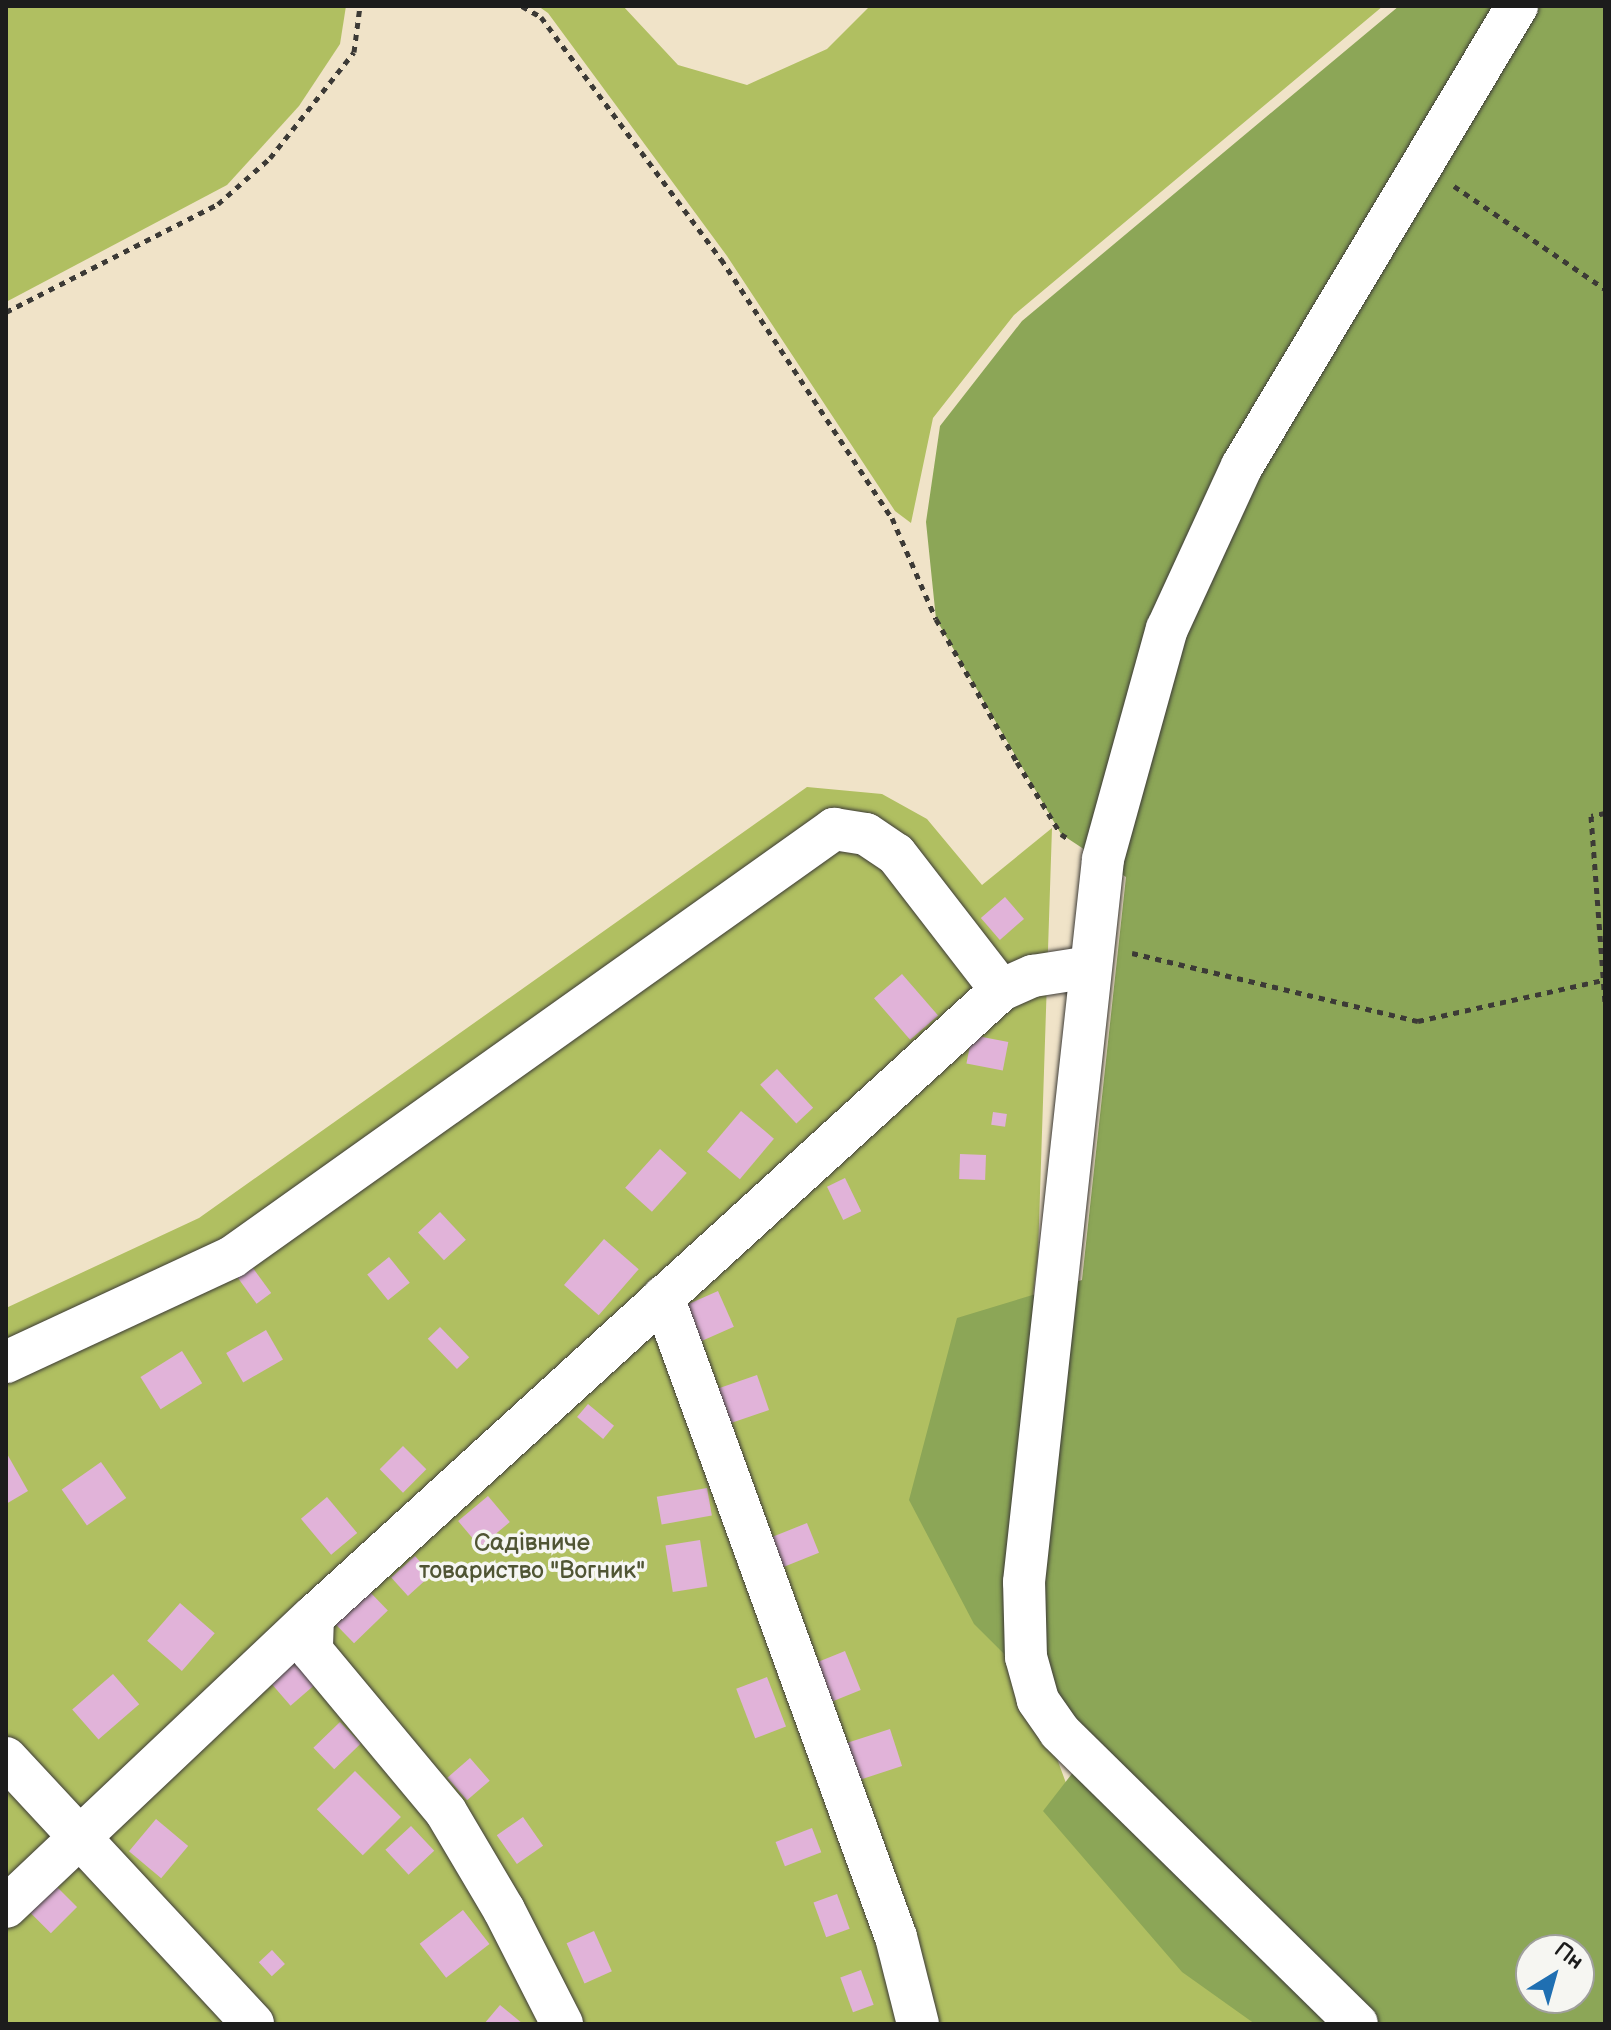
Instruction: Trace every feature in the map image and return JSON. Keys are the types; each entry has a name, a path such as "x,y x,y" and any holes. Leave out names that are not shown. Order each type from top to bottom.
{"street":[{"path":"1357,2024 1060,1732 1038,1700 1026,1657 1024,1582 1103,859 1167,629 1242,466 1517,6"},
{"path":"6,1362 232,1257 834,829 866,834 896,854 1001,990"},
{"path":"6,1907 313,1617 1001,990 1091,955"},
{"path":"663,1297 896,1937 918,2024"},
{"path":"313,1617 312,1651 446,1812 504,1910 562,2024"},
{"path":"6,1758 253,2024"}],"path":[{"path":"6,312 218,204 270,158 354,52 360,6"},
{"path":"522,6 541,17 721,259 892,518 936,619 1061,834 1103,859"},
{"path":"1423,165 1605,289"},
{"path":"1605,813 1591,816 1605,1002"},
{"path":"1091,955 1418,1021 1603,980"}],"green space":[{"path":"6,6 346,6 340,44 299,106 227,185 6,302"},
{"path":"538,6 623,6 678,65 747,85 827,49 870,6 1383,6 1014,315 933,418 911,523 895,511 727,256 548,13"},
{"path":"1399,6 1605,6 1605,2024 1255,2024 1182,1972 1043,1811 1095,1744 974,1624 909,1500 957,1318 1082,1280 1126,877 1061,834 936,619 926,522 940,426 1022,321"},
{"name":"Садівниче товариство \"Вогник\"","path":"807,787 882,794 927,819 982,885 1052,828 1038,1254 997,1596 1073,1802 1360,2024 6,2024 6,1308 199,1218"}],"building":[{"path":"1005,897 1024,919 1000,940 981,918"},
{"path":"902,974 938,1016 910,1040 874,998"},
{"path":"972,1035 1008,1042 1003,1071 966,1063"},
{"path":"777,1069 813,1108 796,1123 760,1085"},
{"path":"741,1111 774,1139 740,1179 707,1152"},
{"path":"993,1112 1007,1114 1005,1127 991,1125"},
{"path":"660,1149 687,1173 652,1212 625,1188"},
{"path":"960,1154 986,1155 985,1180 959,1179"},
{"path":"845,1178 861,1211 843,1220 827,1187"},
{"path":"440,1212 466,1240 444,1260 418,1232"},
{"path":"604,1239 639,1269 599,1315 564,1285"},
{"path":"389,1257 410,1283 388,1300 367,1275"},
{"path":"250,1264 271,1293 257,1304 235,1275"},
{"path":"718,1291 734,1327 698,1342 682,1307"},
{"path":"440,1327 469,1357 457,1369 428,1339"},
{"path":"266,1330 283,1359 243,1382 226,1353"},
{"path":"182,1351 202,1383 161,1409 140,1377"},
{"path":"757,1375 769,1410 724,1426 712,1391"},
{"path":"588,1404 614,1426 603,1439 577,1417"},
{"path":"403,1446 426,1469 403,1493 380,1469"},
{"path":"6,1452 28,1491 6,1504"},
{"path":"101,1462 126,1498 87,1526 62,1490"},
{"path":"707,1488 712,1516 662,1524 657,1497"},
{"path":"488,1496 510,1522 480,1547 458,1521"},
{"path":"327,1497 357,1533 331,1555 301,1519"},
{"path":"807,1523 819,1553 779,1569 767,1539"},
{"path":"700,1540 707,1586 673,1592 665,1545"},
{"path":"415,1556 432,1575 408,1596 391,1577"},
{"path":"367,1589 388,1611 354,1643 333,1622"},
{"path":"180,1603 215,1633 182,1671 147,1641"},
{"path":"845,1651 861,1690 829,1703 813,1664"},
{"path":"299,1656 320,1680 291,1706 270,1682"},
{"path":"113,1674 139,1704 98,1740 72,1709"},
{"path":"767,1677 786,1726 755,1738 736,1689"},
{"path":"340,1722 361,1744 334,1769 313,1748"},
{"path":"890,1729 902,1766 853,1782 841,1745"},
{"path":"470,1758 490,1781 467,1800 447,1778"},
{"path":"355,1771 401,1817 363,1855 317,1809"},
{"path":"523,1817 543,1846 517,1864 497,1835"},
{"path":"156,1819 188,1846 161,1878 129,1851"},
{"path":"411,1826 434,1851 409,1875 385,1850"},
{"path":"812,1828 821,1852 785,1866 776,1842"},
{"path":"53,1883 77,1907 51,1933 27,1909"},
{"path":"837,1894 850,1929 826,1937 814,1903"},
{"path":"463,1910 489,1944 446,1978 420,1944"},
{"path":"594,1931 612,1971 584,1983 567,1943"},
{"path":"272,1950 285,1964 272,1976 259,1962"},
{"path":"861,1970 874,2005 853,2012 840,1978"},
{"path":"500,2005 523,2024 484,2024"}]}
